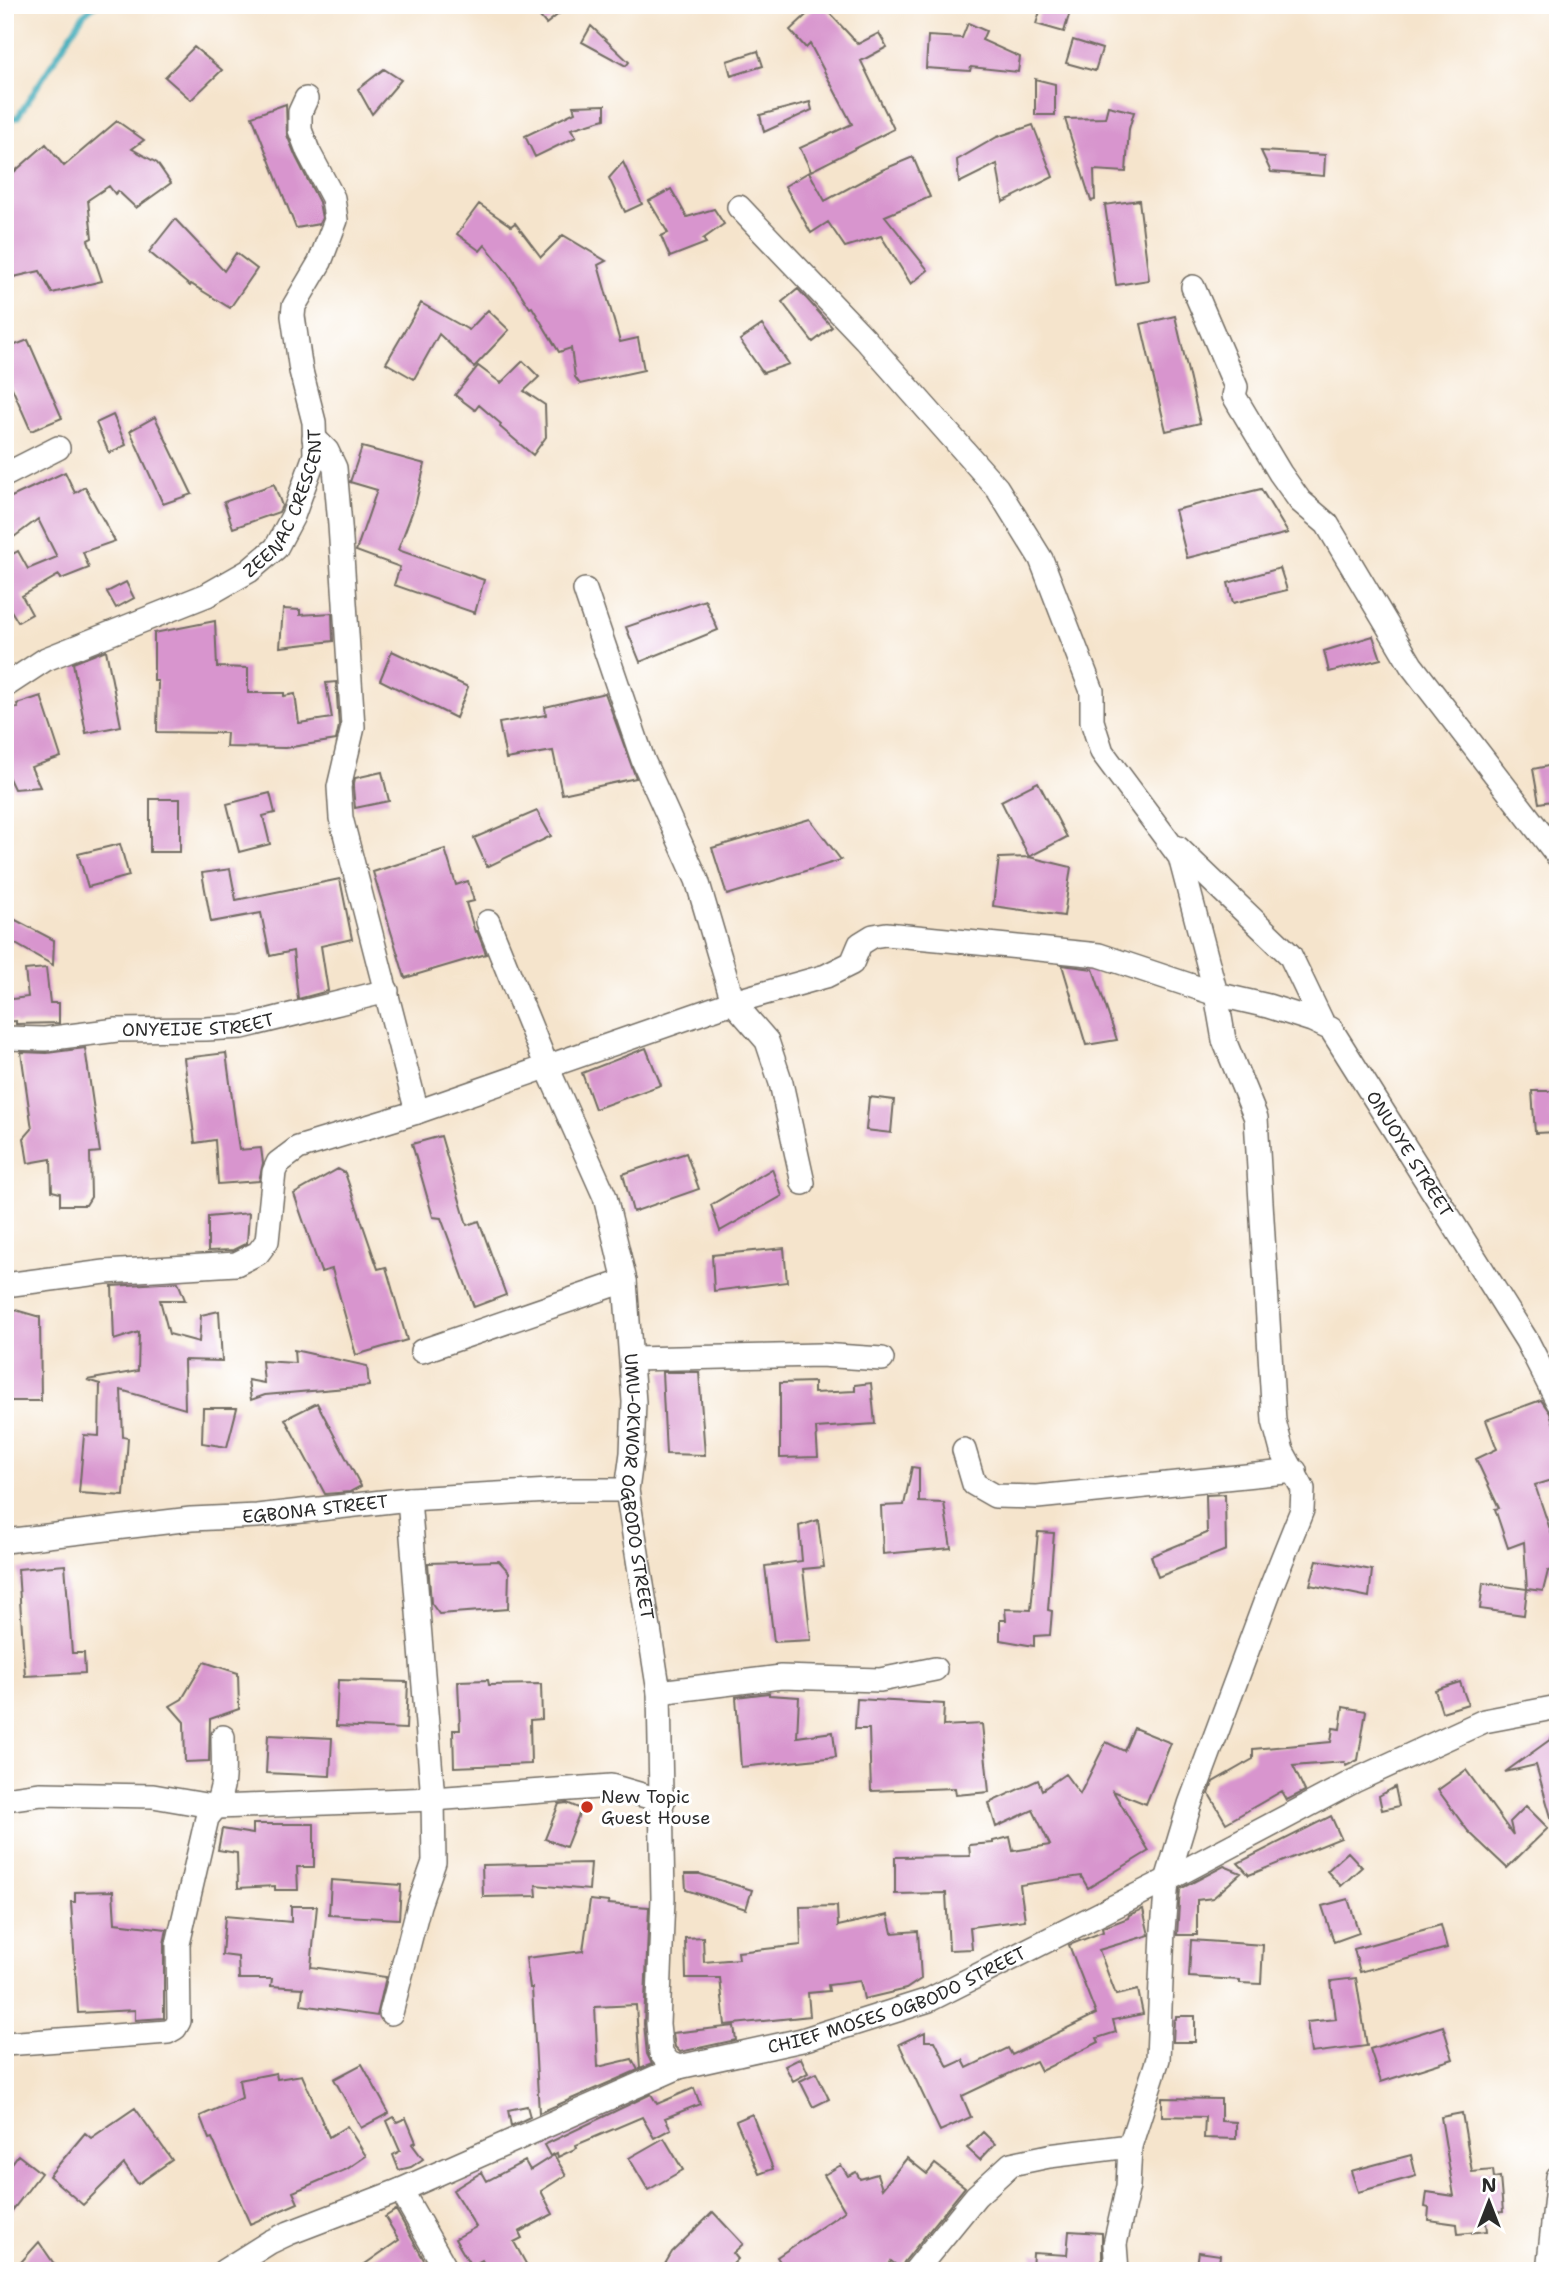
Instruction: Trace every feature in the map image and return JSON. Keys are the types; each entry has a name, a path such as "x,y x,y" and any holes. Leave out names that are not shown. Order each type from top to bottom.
{"street":[{"name":"ZEENAC CRESCENT","path":"5,686 46,659 207,595 249,571 276,548 293,516 314,455 314,422 301,371 293,316 295,306 320,262 335,220 336,208 300,130 300,112 306,99"},
{"path":"739,207 865,339 997,488 1041,559 1091,691 1091,721 1102,752 1180,857 1216,994 1224,1040 1256,1118 1274,1421 1282,1451 1303,1489 1302,1510 1204,1767 1167,1880 1158,2059 1130,2146 1128,2186 1115,2244 1117,2271"},
{"path":"1193,287 1236,387 1234,396 1280,473 1300,501 1327,524 1411,665 1558,856"},
{"path":"314,438 327,451 335,468 340,524 353,727 339,787 341,818 417,1112"},
{"path":"5,475 58,448"},
{"path":"585,590 643,760 697,880 733,1002 767,1041 781,1083 803,1183"},
{"name":"ONUOYE STREET","path":"1154,824 1290,955 1323,1024 1331,1029 1555,1389"},
{"name":"UMU-OKWOR OGBODO STREET","path":"488,922 547,1067 605,1197 625,1280 632,1359 633,1427 627,1490 659,1692 663,1898 658,2024 662,2053 669,2063 678,2067"},
{"path":"5,1285 105,1272 236,1264 258,1253 267,1241 274,1172 278,1163 298,1148 417,1112 733,1002 826,976 852,963 860,944 873,936 886,934 1099,955 1216,994 1268,1006 1323,1024"},
{"name":"ONYEIJE STREET","path":"5,1038 45,1040 117,1030 242,1027 387,990"},
{"path":"422,1351 625,1280"},
{"path":"632,1359 821,1355 882,1359"},
{"path":"964,1450 974,1483 995,1496 1037,1497 1295,1471"},
{"name":"EGBONA STREET","path":"5,1541 191,1519 257,1516 409,1499 569,1490 627,1490"},
{"path":"391,2013 419,1905 434,1862 433,1799 409,1499"},
{"path":"659,1692 781,1677 880,1680 935,1669"},
{"name":"CHIEF MOSES OGBODO STREET","path":"225,2271 279,2237 401,2190 678,2067 802,2040 929,2000 1167,1880 1354,1781 1485,1721 1558,1707"},
{"path":"5,2044 168,2032 174,2028 178,2021 178,1944 207,1818 217,1807 222,1794 223,1737"},
{"path":"5,1799 41,1794 153,1796 217,1807 433,1799 611,1786 663,1801"},
{"path":"915,2271 976,2196 1011,2164 1049,2156 1130,2146"},
{"path":"1548,2271 1558,2198 1558,2177"},
{"path":"401,2190 447,2271"}],"building":[{"path":"530,5 570,5 546,24"},
{"path":"817,5 822,5 858,44 879,33 887,47 861,61 894,129 811,171 800,148 852,124 810,44 806,48 790,30"},
{"path":"1042,5 1072,5 1064,32 1036,24"},
{"path":"968,23 986,31 982,40 1020,57 1018,72 971,67 970,71 926,68 928,36 962,38"},
{"path":"591,26 629,62 626,66 582,42"},
{"path":"1073,40 1102,49 1095,71 1066,63"},
{"path":"194,47 222,70 191,100 165,77"},
{"path":"758,51 763,66 731,76 727,61"},
{"path":"384,69 401,80 372,114 358,89"},
{"path":"1035,79 1055,84 1055,115 1035,115"},
{"path":"810,102 812,110 764,132 760,115"},
{"path":"286,104 287,135 319,202 322,218 319,224 296,228 252,116"},
{"path":"605,105 605,119 571,129 576,137 535,157 525,136 575,112 573,106"},
{"path":"1108,106 1134,112 1129,129 1126,172 1094,170 1095,200 1091,201 1065,119 1105,118"},
{"path":"117,121 144,140 132,149 157,163 171,183 136,208 118,191 115,194 109,186 88,200 92,238 88,240 102,281 52,293 40,271 5,279 5,180 46,144 64,166"},
{"path":"1033,125 1053,177 1003,202 997,164 959,183 957,160 997,137"},
{"path":"1261,151 1325,155 1324,176 1271,172"},
{"path":"913,157 930,197 885,216 928,270 911,284 881,236 845,247 828,222 811,233 785,186 809,172 825,201 882,170"},
{"path":"623,162 642,204 625,212 609,178"},
{"path":"671,189 687,217 714,209 724,224 703,239 706,243 670,257 661,236 668,233 649,201"},
{"path":"1139,200 1149,280 1116,285 1105,205"},
{"path":"479,204 511,226 515,223 541,257 563,235 606,261 598,265 620,342 638,338 644,370 580,384 575,377 571,348 559,352 532,307 530,308 485,245 480,251 457,234"},
{"path":"175,219 224,271 236,253 257,269 230,308 191,284 190,286 149,252"},
{"path":"798,289 832,327 813,342 782,302"},
{"path":"421,303 469,330 488,310 509,330 474,367 439,334 414,379 386,363"},
{"path":"1175,316 1200,423 1166,431 1141,324"},
{"path":"762,325 789,364 763,373 740,340"},
{"path":"28,340 62,418 31,431 5,372 5,349"},
{"path":"523,361 539,377 524,391 545,405 546,437 533,455 479,405 475,410 455,395 478,366 501,383"},
{"path":"113,415 126,445 109,453 96,423"},
{"path":"155,417 192,494 163,504 130,431"},
{"path":"362,447 425,464 416,502 398,550 484,580 475,613 394,585 400,567 356,551 377,490 350,482"},
{"path":"65,472 75,493 85,487 115,541 83,552 89,568 61,579 59,575 22,596 32,614 18,622 7,604 5,605 5,558 18,551 28,569 57,557 38,519 14,537 5,527 5,500"},
{"path":"274,484 282,506 279,512 233,528 224,502"},
{"path":"1261,489 1288,533 1187,558 1175,510"},
{"path":"1280,568 1287,590 1233,603 1228,583"},
{"path":"126,582 134,598 116,608 107,592"},
{"path":"705,600 718,630 640,662 626,627"},
{"path":"283,609 300,610 300,615 332,613 333,641 280,647"},
{"path":"215,621 217,667 248,668 248,693 284,693 284,696 295,694 299,723 332,718 326,683 336,682 339,726 336,740 285,748 226,747 227,733 157,732 158,681 154,681 154,633"},
{"path":"1373,636 1381,659 1329,672 1324,651"},
{"path":"106,650 121,726 86,733 73,663"},
{"path":"392,651 468,687 456,718 380,680"},
{"path":"605,693 636,778 562,794 553,751 506,759 499,723 546,715 545,707"},
{"path":"41,696 61,757 31,767 40,787 14,789 5,770 5,710 18,708 17,704"},
{"path":"1558,764 1558,800 1539,803 1533,769"},
{"path":"382,772 389,801 355,808 355,778"},
{"path":"1038,782 1067,837 1029,857 1001,801"},
{"path":"270,793 275,813 263,816 270,844 239,852 227,804"},
{"path":"150,799 180,799 180,852 150,852"},
{"path":"537,811 551,836 487,867 474,838"},
{"path":"810,819 841,860 727,895 712,848"},
{"path":"120,844 129,876 88,887 78,854"},
{"path":"445,849 456,885 468,881 474,901 466,903 475,932 477,931 486,954 405,978 373,872"},
{"path":"1029,857 1071,867 1064,916 993,906 999,858"},
{"path":"230,869 236,900 340,879 352,939 321,946 328,991 298,999 293,951 270,956 261,913 211,922 202,873"},
{"path":"8,916 54,940 53,965 5,938"},
{"path":"1062,965 1093,969 1117,1040 1086,1045"},
{"path":"46,968 50,1003 59,1003 59,1023 5,1022 5,1000 28,997 25,970"},
{"path":"85,1048 100,1152 90,1153 91,1197 86,1205 60,1205 60,1193 52,1191 51,1159 28,1163 24,1138 32,1129 21,1052 47,1053"},
{"path":"646,1048 661,1085 595,1109 582,1073"},
{"path":"226,1053 239,1150 261,1148 263,1163 259,1181 218,1184 215,1140 195,1143 184,1058"},
{"path":"1532,1091 1558,1091 1558,1132 1535,1133"},
{"path":"869,1097 894,1100 891,1133 866,1130"},
{"path":"441,1136 467,1225 479,1221 506,1295 474,1307 441,1218 433,1217 412,1144"},
{"path":"686,1153 699,1189 633,1212 623,1174"},
{"path":"338,1169 345,1173 378,1269 386,1267 407,1340 356,1355 332,1269 321,1272 294,1194"},
{"path":"772,1169 782,1196 720,1231 711,1205"},
{"path":"249,1213 247,1243 233,1250 208,1251 208,1217"},
{"path":"784,1248 787,1282 714,1291 712,1255"},
{"path":"178,1282 185,1300 160,1300 169,1334 199,1342 201,1315 219,1311 222,1361 184,1360 185,1409 121,1390 123,1437 128,1438 124,1496 79,1493 84,1435 99,1436 100,1384 87,1380 138,1371 139,1332 114,1340 112,1286"},
{"path":"5,1307 40,1317 41,1401 5,1401"},
{"path":"294,1350 367,1366 369,1386 265,1395 251,1400 248,1380 264,1383 262,1361 295,1363"},
{"path":"662,1372 699,1372 705,1455 666,1454"},
{"path":"814,1382 814,1393 855,1391 855,1385 871,1383 875,1424 816,1428 818,1457 780,1458 780,1383"},
{"path":"1541,1400 1550,1413 1558,1437 1558,1478 1535,1485 1553,1538 1558,1537 1558,1569 1548,1571 1543,1591 1527,1589 1524,1542 1508,1548 1495,1509 1499,1508 1476,1459 1497,1449 1486,1420"},
{"path":"317,1403 361,1486 350,1492 325,1494 285,1419"},
{"path":"203,1408 237,1408 227,1447 202,1443"},
{"path":"912,1467 919,1468 919,1502 944,1503 951,1548 883,1554 881,1506 904,1505"},
{"path":"1225,1494 1226,1550 1158,1577 1151,1556 1207,1533 1206,1495"},
{"path":"818,1520 824,1567 803,1569 811,1640 774,1642 765,1566 802,1561 799,1526"},
{"path":"1038,1532 1054,1533 1048,1610 1052,1611 1050,1635 1034,1636 1034,1646 1000,1640 1000,1620 1006,1620 1005,1609 1031,1610"},
{"path":"1317,1560 1372,1570 1369,1597 1310,1585"},
{"path":"499,1561 509,1572 508,1609 439,1614 431,1603 428,1563"},
{"path":"65,1565 72,1653 84,1653 85,1673 25,1676 18,1569"},
{"path":"1483,1583 1527,1589 1524,1615 1480,1609"},
{"path":"204,1662 238,1673 239,1709 210,1719 209,1761 185,1762 184,1722 170,1706 182,1699"},
{"path":"338,1680 408,1682 406,1729 336,1726"},
{"path":"488,1680 489,1685 541,1684 542,1719 530,1720 531,1764 454,1767 453,1730 460,1730 458,1681"},
{"path":"1460,1682 1468,1704 1442,1712 1435,1690"},
{"path":"769,1693 799,1697 797,1737 833,1732 836,1757 741,1767 736,1697"},
{"path":"857,1699 944,1704 943,1726 982,1724 989,1792 956,1795 955,1788 871,1791 869,1729 855,1729"},
{"path":"1343,1707 1366,1711 1358,1760 1346,1766 1344,1762 1293,1766 1305,1791 1287,1800 1282,1791 1226,1823 1209,1794 1213,1782 1253,1759 1253,1749 1331,1742 1333,1728 1340,1729"},
{"path":"1134,1728 1171,1743 1146,1804 1113,1791 1149,1851 1088,1888 1081,1876 1020,1885 1025,1920 970,1927 972,1949 949,1950 946,1893 895,1894 895,1857 970,1856 969,1845 993,1843 1010,1837 1013,1851 1050,1845 1033,1810 996,1827 989,1803 1038,1780 1042,1790 1065,1774 1080,1794 1106,1742 1124,1751"},
{"path":"1558,1734 1558,1824 1553,1824 1536,1765 1505,1772"},
{"path":"268,1735 332,1738 330,1776 266,1773"},
{"path":"1466,1770 1513,1835 1510,1822 1526,1806 1548,1828 1507,1868 1468,1831 1438,1790"},
{"path":"1395,1787 1399,1806 1382,1810 1379,1796"},
{"path":"567,1803 581,1809 566,1847 545,1839 559,1804"},
{"path":"1331,1816 1341,1838 1249,1875 1238,1863"},
{"path":"253,1824 314,1824 314,1867 297,1867 298,1890 275,1890 275,1886 238,1888 237,1853 218,1850 222,1829 253,1834"},
{"path":"1348,1852 1362,1867 1341,1886 1327,1871"},
{"path":"591,1863 589,1890 536,1885 537,1896 483,1897 482,1865"},
{"path":"1224,1866 1241,1873 1213,1898 1197,1900 1197,1935 1177,1935 1180,1889"},
{"path":"685,1874 700,1874 752,1890 746,1909 686,1890"},
{"path":"331,1880 401,1885 399,1919 329,1915"},
{"path":"113,1891 115,1923 167,1929 164,1944 164,2018 135,2020 135,2010 78,2013 71,1902 75,1902 75,1892"},
{"path":"1348,1899 1359,1933 1334,1942 1322,1906"},
{"path":"590,1900 649,1907 644,2024 647,2054 652,2064 640,2069 636,2005 595,2007 598,2067 632,2059 638,2070 539,2113 532,1988 526,1958 583,1951"},
{"path":"291,1906 317,1906 311,1967 386,1977 377,2016 301,2005 303,1988 271,1986 272,1979 239,1979 238,1957 222,1955 225,1916 291,1922"},
{"path":"837,1906 838,1926 888,1915 892,1933 918,1931 921,1979 906,1989 864,1999 860,1981 828,1985 829,1991 808,1993 810,2016 725,2025 720,1978 686,1978 685,1938 703,1937 704,1962 739,1959 738,1952 801,1945 800,1907"},
{"path":"1143,1909 1149,1935 1099,1950 1116,1995 1138,1990 1143,2014 1113,2020 1116,2032 1097,2038 1099,2042 1041,2071 1036,2061 962,2096 971,2117 940,2131 899,2044 925,2032 925,2041 935,2041 948,2067 963,2060 967,2068 1008,2048 1012,2055 1096,2014 1069,1945 1103,1932 1102,1928"},
{"path":"1441,1925 1447,1948 1360,1972 1354,1949"},
{"path":"1191,1940 1263,1945 1261,1984 1189,1977"},
{"path":"1356,1978 1367,2046 1311,2053 1307,2022 1336,2019 1331,1981"},
{"path":"1176,2016 1195,2016 1195,2042 1173,2042"},
{"path":"734,2026 736,2040 680,2052 675,2047 673,2033"},
{"path":"1443,2026 1453,2059 1381,2082 1370,2049"},
{"path":"801,2058 808,2073 793,2081 785,2066"},
{"path":"362,2064 389,2113 361,2128 334,2079"},
{"path":"276,2073 277,2079 302,2075 329,2137 347,2126 366,2156 347,2169 293,2192 298,2203 250,2224 200,2116 242,2098 239,2080"},
{"path":"816,2073 829,2099 813,2107 800,2081"},
{"path":"694,2088 700,2104 665,2118 671,2129 654,2138 642,2117 576,2145 577,2148 558,2157 557,2153 550,2156 544,2145 651,2094 657,2104"},
{"path":"1162,2098 1221,2099 1221,2121 1236,2122 1236,2139 1204,2138 1205,2117 1162,2116"},
{"path":"527,2106 530,2117 511,2126 508,2110"},
{"path":"135,2108 172,2160 138,2184 124,2164 83,2205 49,2176 85,2133 91,2138"},
{"path":"1462,2113 1472,2172 1493,2170 1494,2178 1500,2177 1503,2212 1485,2213 1487,2231 1458,2234 1457,2224 1428,2220 1429,2208 1425,2207 1427,2192 1454,2196 1441,2117"},
{"path":"752,2114 773,2169 759,2174 736,2121"},
{"path":"394,2117 397,2122 406,2118 416,2142 412,2144 423,2159 411,2167 399,2170 393,2155 400,2151 387,2121"},
{"path":"983,2132 995,2144 980,2160 967,2148"},
{"path":"664,2138 683,2170 648,2190 629,2158"},
{"path":"18,2155 41,2173 5,2220 5,2173"},
{"path":"554,2155 566,2175 541,2191 553,2214 519,2232 522,2238 514,2242 530,2271 488,2271 482,2260 471,2266 455,2239 476,2227 453,2190 482,2172 487,2181 525,2161 530,2170"},
{"path":"1411,2155 1416,2176 1358,2192 1351,2171"},
{"path":"907,2158 927,2174 935,2164 965,2187 901,2269 891,2261 886,2271 786,2271 777,2257 845,2211 824,2175 841,2165 848,2176 856,2172 860,2179 877,2174 882,2189"},
{"path":"396,2210 429,2269 355,2271 399,2240 385,2217"},
{"path":"713,2212 743,2244 733,2253 738,2259 726,2271 661,2271 672,2252"},
{"path":"1069,2231 1102,2233 1102,2271 1032,2271 1033,2253 1067,2255"},
{"path":"39,2242 59,2271 13,2271"},
{"path":"1199,2252 1220,2255 1218,2271 1196,2271"}],"waterway":[{"path":"5,117 17,118 84,14 95,5"}],"place":[{"name":"New Topic Guest House","path":"587,1807"}]}
